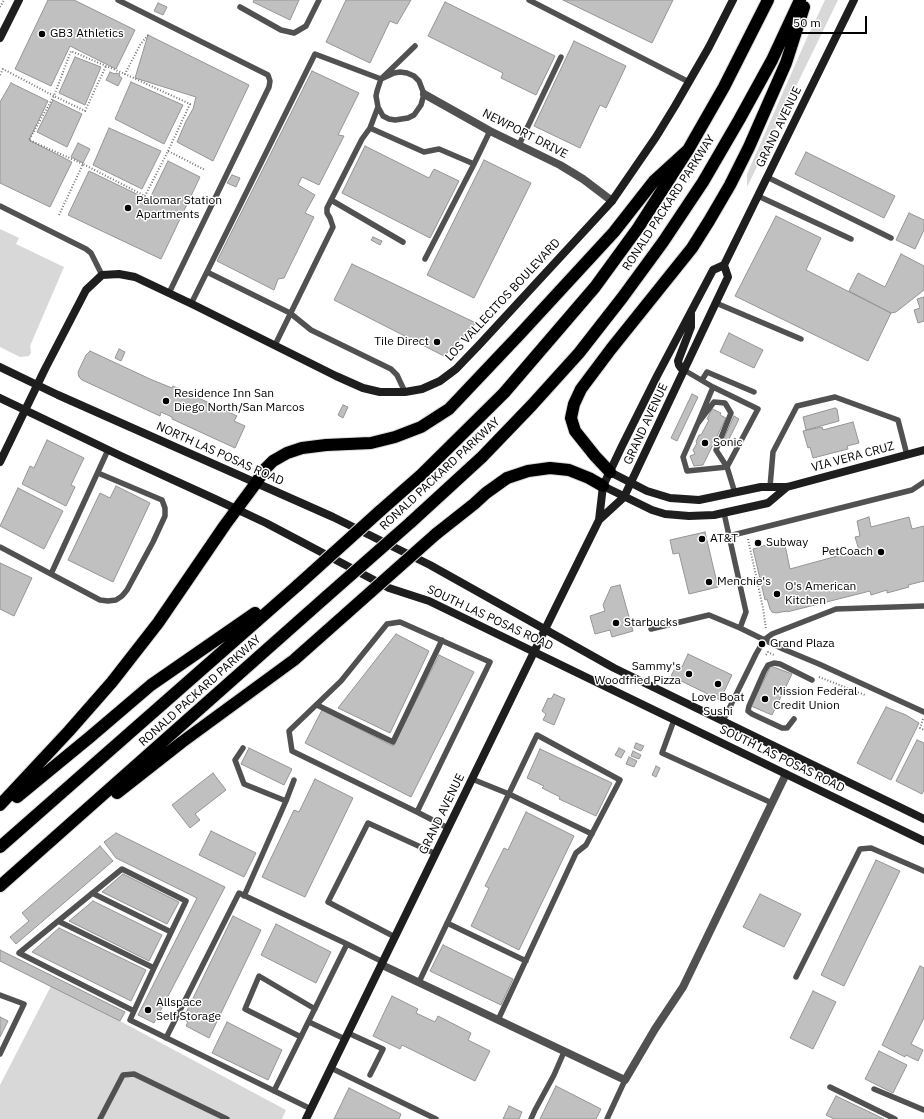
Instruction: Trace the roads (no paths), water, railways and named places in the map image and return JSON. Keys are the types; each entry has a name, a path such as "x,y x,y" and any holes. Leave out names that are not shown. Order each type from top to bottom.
{"highway":[{"name":"RONALD PACKARD PARKWAY","path":"0,847 380,511 421,474 504,393 595,287 638,228 688,150 724,87 768,0"},
{"name":"RONALD PACKARD PARKWAY","path":"4,882 410,523 482,457 579,353 663,242 703,182 772,60 800,0"},
{"path":"610,472 575,431 571,418 574,404 581,390 612,349 692,248 730,186 786,63 806,0"},
{"path":"0,805 112,682 158,623 225,525 256,483 264,469 273,461 287,453 302,448 326,445 371,443 394,437 421,427 449,409 614,232 654,181 688,150"},
{"path":"4,882 182,742 294,660 436,534 474,504 486,492 507,478 528,470 550,468 569,470 589,478 603,486"},
{"path":"0,811 151,685 298,584"}],"main road":[{"path":"0,38 19,0"},
{"name":"LOS VALLECITOS BOULEVARD","path":"102,275 119,274 135,277 363,388 380,392 405,392 422,389 456,370 612,201 656,137 709,48 733,0"},
{"name":"GRAND AVENUE","path":"306,1119 599,520 603,486 657,376 713,270 724,265 854,0"},
{"name":"GRAND AVENUE","path":"599,520 624,497 631,484 728,277 724,265"},
{"path":"0,462 86,290 102,275"},
{"path":"684,370 679,365 678,361 691,328 692,310"},
{"name":"NORTH LAS POSAS ROAD","path":"0,367 58,396 333,517 430,565"},
{"path":"0,398 108,450 237,509"},
{"name":"VIA VERA CRUZ","path":"610,472 647,492 670,498 700,500 761,487 787,487 924,450"},
{"name":"VIA VERA CRUZ","path":"603,486 652,510 665,514 689,516 714,515 768,503 787,487"},
{"name":"SOUTH LAS POSAS ROAD","path":"237,509 389,588 429,601 924,841"},
{"name":"SOUTH LAS POSAS ROAD","path":"430,565 614,668 924,819"}],"street":[{"name":"NEWPORT DRIVE","path":"424,94 490,131 560,164 612,201"},
{"path":"382,963 564,1052 625,1080 655,1029 683,987 786,774"}],"lane":[{"path":"118,0 268,75 270,81 269,87 169,293"},
{"path":"240,7 281,30 294,33 306,26 319,0"},
{"path":"528,0 689,82"},
{"path":"191,304 315,54 381,80 394,73 400,72 414,76 419,81 424,94 421,105 414,115 408,118 395,120 384,116 378,107 376,91 381,80 415,46"},
{"path":"519,145 562,57"},
{"path":"275,345 333,227 327,213 327,208 362,139 370,128 378,107"},
{"path":"370,128 424,152 439,149 474,164"},
{"path":"426,259 490,131"},
{"path":"767,177 891,238"},
{"path":"758,196 851,239"},
{"path":"331,200 403,242"},
{"path":"0,206 86,249 90,253 102,275"},
{"path":"207,272 290,313 311,330 391,369 397,376 405,392"},
{"path":"716,303 801,339"},
{"path":"684,370 713,387 758,409 727,467"},
{"path":"702,380 707,372 754,392"},
{"path":"713,387 683,457 686,471 727,467"},
{"path":"770,487 773,452 797,406 836,397 898,420 907,455"},
{"path":"698,423 714,402 726,403 731,413 716,450 727,467 735,493"},
{"path":"51,574 108,450"},
{"path":"0,547 100,600 116,600 122,596 127,590 153,542 165,516 165,508 162,500 98,472"},
{"path":"729,536 912,490 924,482"},
{"path":"724,513 746,612 740,628"},
{"path":"723,721 756,654 772,634 836,609 924,606"},
{"path":"651,629 709,615 924,712"},
{"path":"417,812 490,662 400,622 387,624 341,681 289,731 292,751 448,828"},
{"path":"317,705 393,742 442,640"},
{"path":"794,719 787,728 782,728 752,714 748,711 749,706 768,665 774,663 786,666 813,677"},
{"path":"674,720 662,753 772,803"},
{"path":"419,982 537,735 620,780 586,845 576,853 498,1020"},
{"path":"243,748 235,760 244,784 286,801"},
{"path":"472,778 592,834"},
{"path":"244,896 294,780"},
{"path":"395,937 328,902 368,823 436,854"},
{"path":"796,977 860,849 871,848 924,871"},
{"path":"134,1011 19,953 122,869 186,901 130,1020 311,1109"},
{"path":"92,893 171,932"},
{"path":"166,1038 239,893 347,944 382,963"},
{"path":"58,921 154,968"},
{"path":"447,924 526,961"},
{"path":"274,1091 347,944"},
{"path":"301,1037 245,1009 259,976 315,1009"},
{"path":"0,995 24,1004 0,1054"},
{"path":"309,1022 383,1049 370,1075"},
{"path":"531,1119 564,1052"},
{"path":"331,1068 436,1119"},
{"path":"100,1119 123,1075 134,1074 227,1119"},
{"path":"607,1119 625,1080"},
{"path":"830,1086 895,1119"},
{"path":"874,1089 924,1110"}],"place":[{"name":"GB3 Athletics","path":"42,34"},
{"name":"Palomar Station Apartments","path":"128,208"},
{"name":"Tile Direct","path":"437,342"},
{"name":"Residence Inn San Diego North/San Marcos","path":"166,401"},
{"name":"Sonic","path":"705,443"},
{"name":"AT&T","path":"702,539"},
{"name":"Subway","path":"758,543"},
{"name":"PetCoach","path":"881,552"},
{"name":"Menchie's","path":"709,582"},
{"name":"O's American Kitchen","path":"777,594"},
{"name":"Starbucks","path":"616,623"},
{"name":"Grand Plaza","path":"762,644"},
{"name":"Sammy's Woodfried Pizza","path":"689,674"},
{"name":"Love Boat Sushi","path":"718,684"},
{"name":"Mission Federal Credit Union","path":"765,699"},
{"name":"Allspace Self Storage","path":"148,1010"}]}
